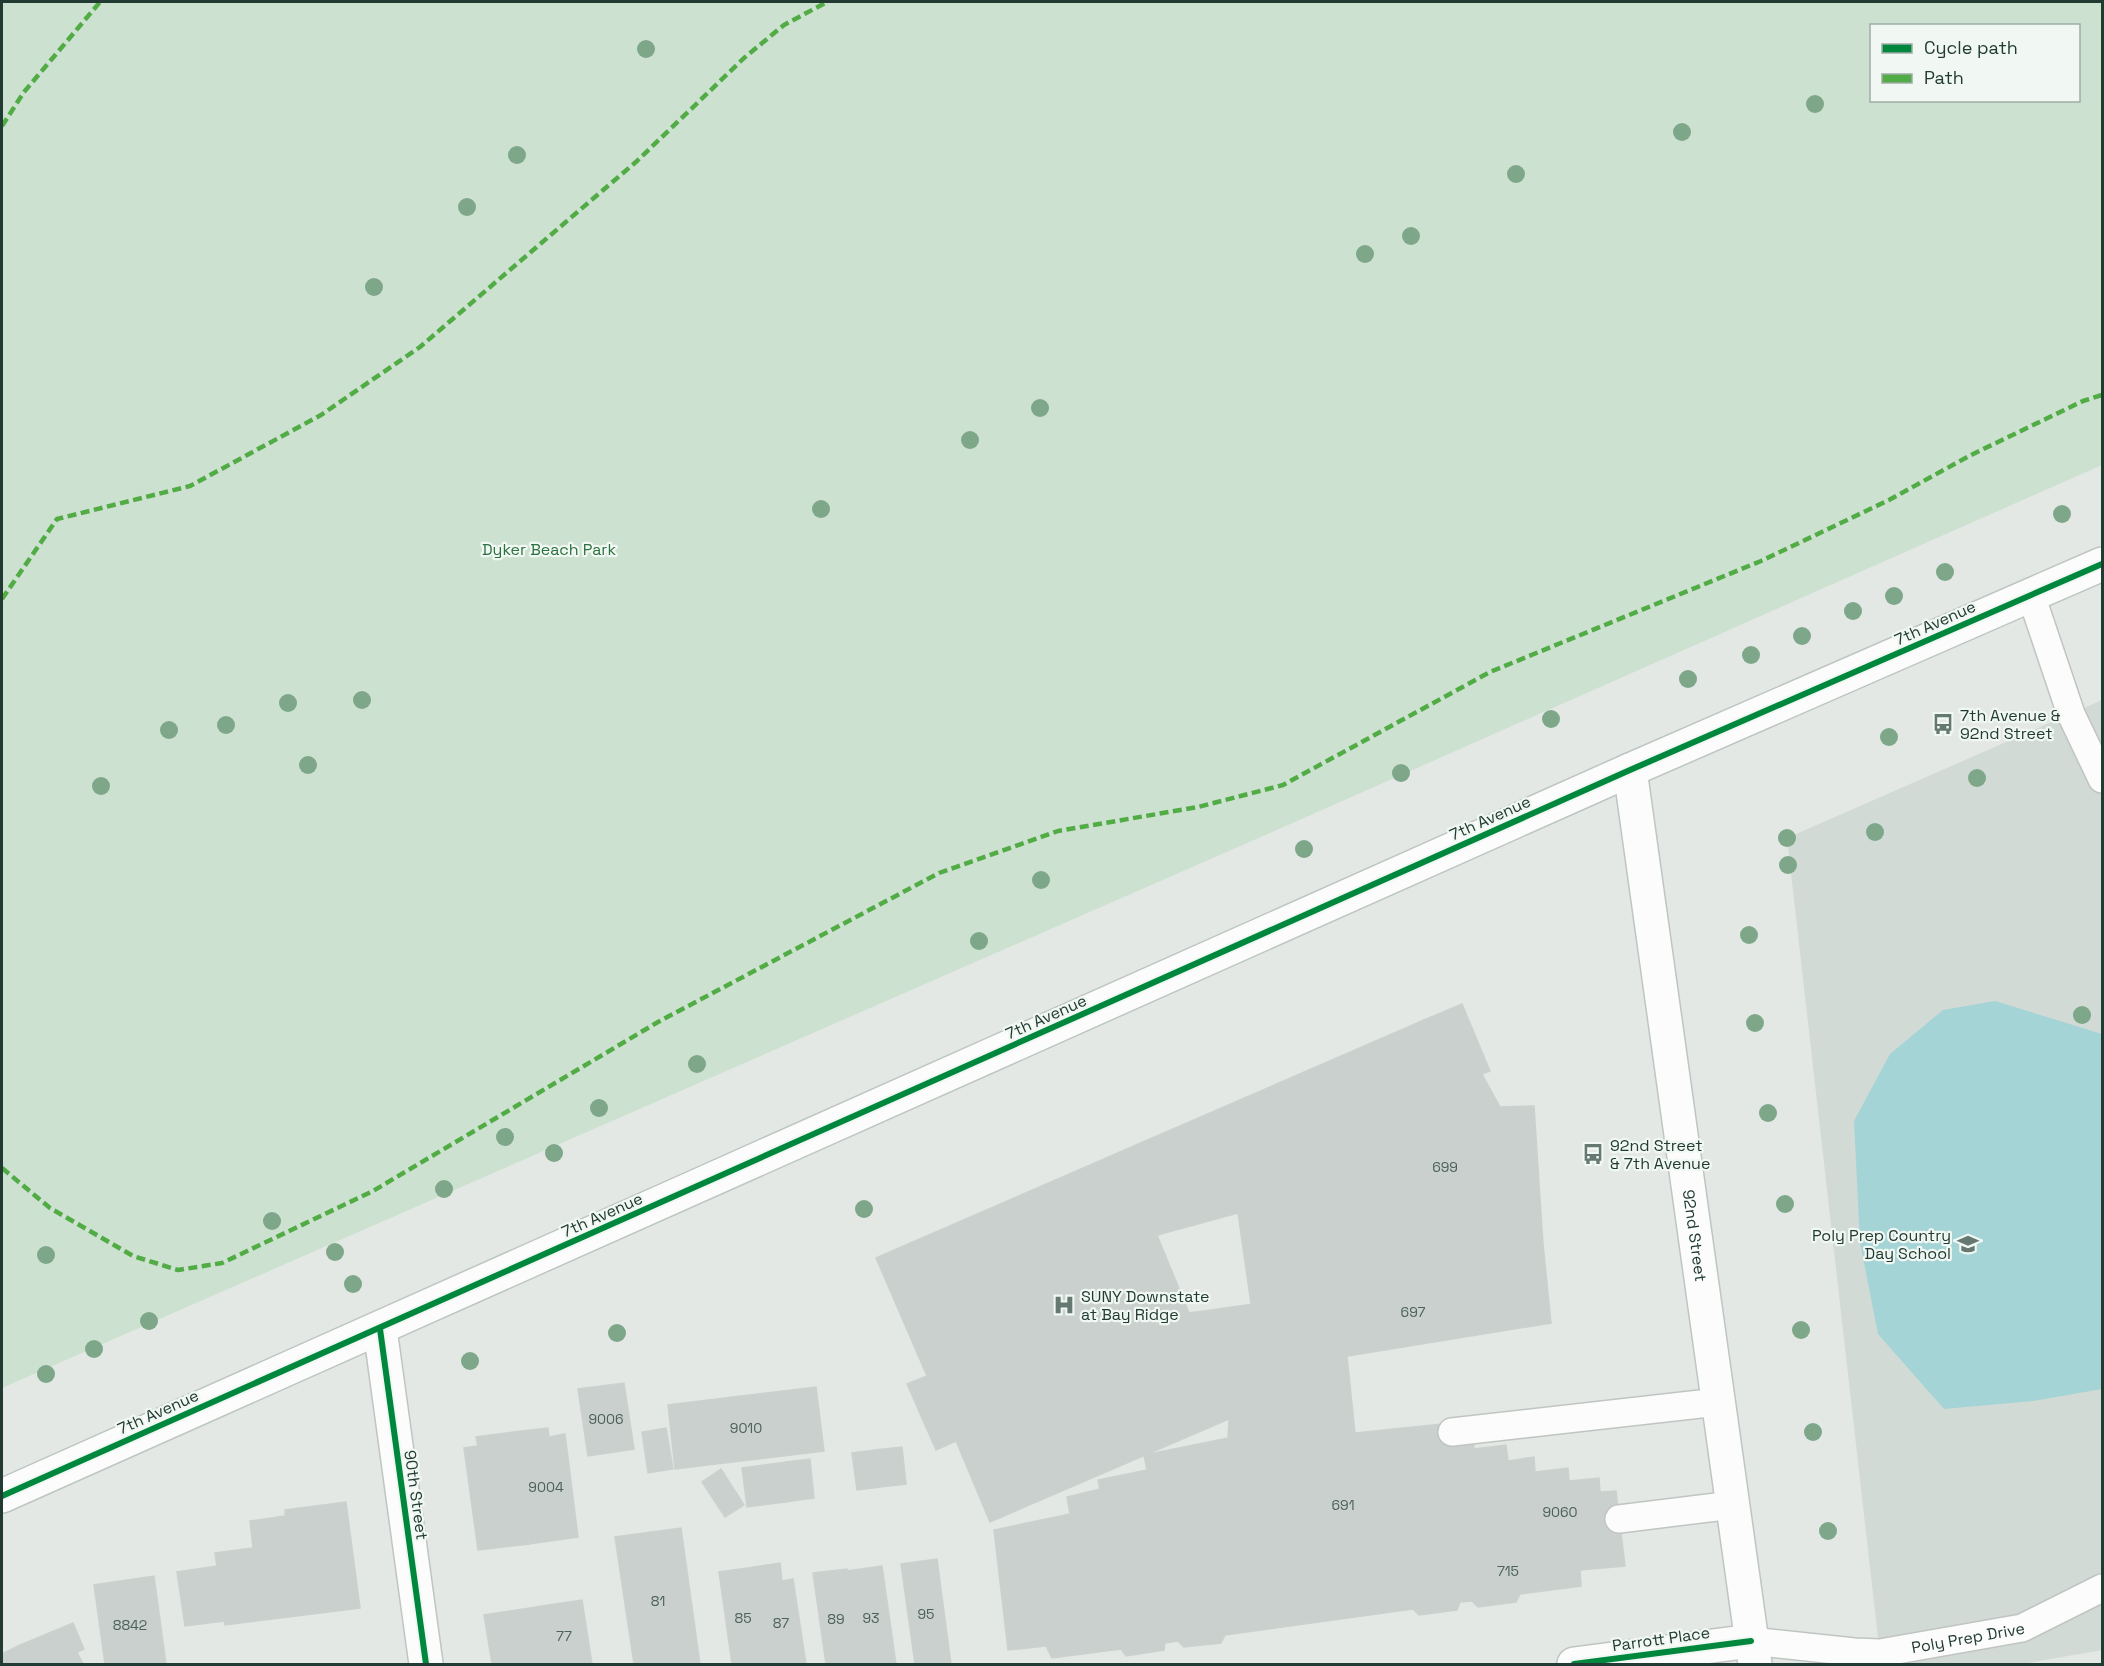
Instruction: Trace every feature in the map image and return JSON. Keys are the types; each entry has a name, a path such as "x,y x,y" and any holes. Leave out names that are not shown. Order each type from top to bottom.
{"main road":[{"name":"7th Avenue","path":"2,1496 1630,770 2103,564"},
{"name":"92nd Street","path":"1630,770 1753,1653"},
{"name":"90th Street","path":"380,1329 426,1665"},
{"name":"Parrott Place","path":"1574,1665 1753,1653"}],"lane":[{"path":"2031,595 2071,714 2103,779"},
{"path":"1452,1432 1718,1402"},
{"path":"1619,1519 1733,1505"},
{"name":"Poly Prep Drive","path":"1753,1653 1880,1653 2022,1628 2103,1588"}],"shaded area":[{"name":"Poly Prep Country Day School","path":"2102,700 2102,1650 2022,1664 1881,1664 1787,838"}],"green space":[{"name":"Dyker Beach Park","path":"2,2 2102,2 2102,465 1270,833 2,1388"}],"water":[{"path":"1995,1001 2102,1034 2102,1389 2033,1401 1944,1409 1878,1334 1860,1242 1854,1121 1890,1054 1943,1010"}],"building":[{"path":"1462,1004 1490,1071 1482,1074 1500,1107 1466,1120 1424,1020"},
{"path":"1424,1020 1466,1120 1238,1213 1157,1235 1120,1152"},
{"path":"1534,1106 1543,1244 1272,1280 1275,1301 1251,1304 1238,1213 1500,1107"},
{"path":"1120,1152 1189,1313 1275,1301 1287,1366 1223,1378 1229,1419 990,1522 956,1441 936,1450 907,1384 927,1376 876,1258"},
{"path":"1543,1244 1551,1323 1287,1366 1272,1280"},
{"path":"1347,1356 1355,1433 1442,1424 1443,1438 1473,1436 1474,1449 1506,1445 1508,1461 1534,1457 1535,1472 1568,1468 1569,1481 1599,1478 1600,1492 1616,1491 1625,1566 1580,1570 1581,1586 1520,1594 1516,1602 1478,1607 1472,1601 1460,1602 1457,1610 1419,1615 1413,1609 1225,1635 1221,1643 1184,1647 1178,1641 1165,1643 1164,1650 1126,1656 1121,1649 1052,1658 1046,1646 1008,1650 994,1530 1070,1514 1067,1497 1100,1489 1098,1480 1147,1470 1144,1455 1228,1438 1229,1419 1223,1378"},
{"path":"624,1383 634,1449 588,1456 578,1389"},
{"path":"816,1387 824,1451 675,1469 668,1405"},
{"path":"548,1428 549,1437 565,1434 578,1537 529,1544 514,1432"},
{"path":"666,1428 673,1469 648,1473 642,1432"},
{"path":"514,1432 529,1544 478,1550 464,1448 478,1446 476,1437"},
{"path":"902,1447 906,1484 880,1487 875,1450"},
{"path":"875,1450 880,1487 857,1490 852,1453"},
{"path":"810,1459 814,1498 792,1501 786,1462"},
{"path":"786,1462 792,1501 747,1507 742,1468"},
{"path":"721,1469 744,1505 725,1517 702,1482"},
{"path":"346,1502 360,1608 225,1625 215,1553 253,1548 250,1521 285,1516 285,1510"},
{"path":"681,1528 700,1664 634,1664 615,1537"},
{"path":"937,1559 951,1664 915,1664 901,1564"},
{"path":"780,1563 782,1581 793,1579 806,1664 768,1664 754,1567"},
{"path":"217,1566 224,1621 185,1626 177,1572"},
{"path":"882,1566 896,1664 860,1664 847,1571"},
{"path":"754,1567 768,1664 732,1664 719,1572"},
{"path":"847,1569 860,1664 826,1664 813,1573"},
{"path":"154,1576 166,1664 105,1664 94,1585"},
{"path":"582,1600 592,1664 545,1664 536,1607"},
{"path":"536,1607 545,1664 492,1664 484,1615"},
{"path":"73,1623 84,1649 77,1652 83,1664 26,1664 18,1646"},
{"path":"18,1646 26,1664 2,1664 2,1654"}],"marked path":[{"path":"2,126 24,92 100,2"},
{"path":"2,599 57,519 190,486 321,415 420,347 637,161 744,58 784,25 827,2"},
{"path":"2,1168 50,1208 133,1256 178,1270 222,1263 373,1191 658,1022 939,873 1058,831 1198,807 1283,785 1490,672 1761,561 1889,500 1971,455 2083,401 2102,395"}],"cycle path":[{"path":"2,1496 1630,770 2102,564"},
{"path":"380,1329 426,1664"},
{"path":"1574,1664 1751,1641"}],"place":[{"name":"7th Avenue & 92nd Street","path":"1943,724"},
{"name":"92nd Street & 7th Avenue","path":"1593,1154"},
{"name":"Poly Prep Country Day School","path":"1968,1244"},
{"name":"SUNY Downstate at Bay Ridge","path":"1064,1305"}]}
